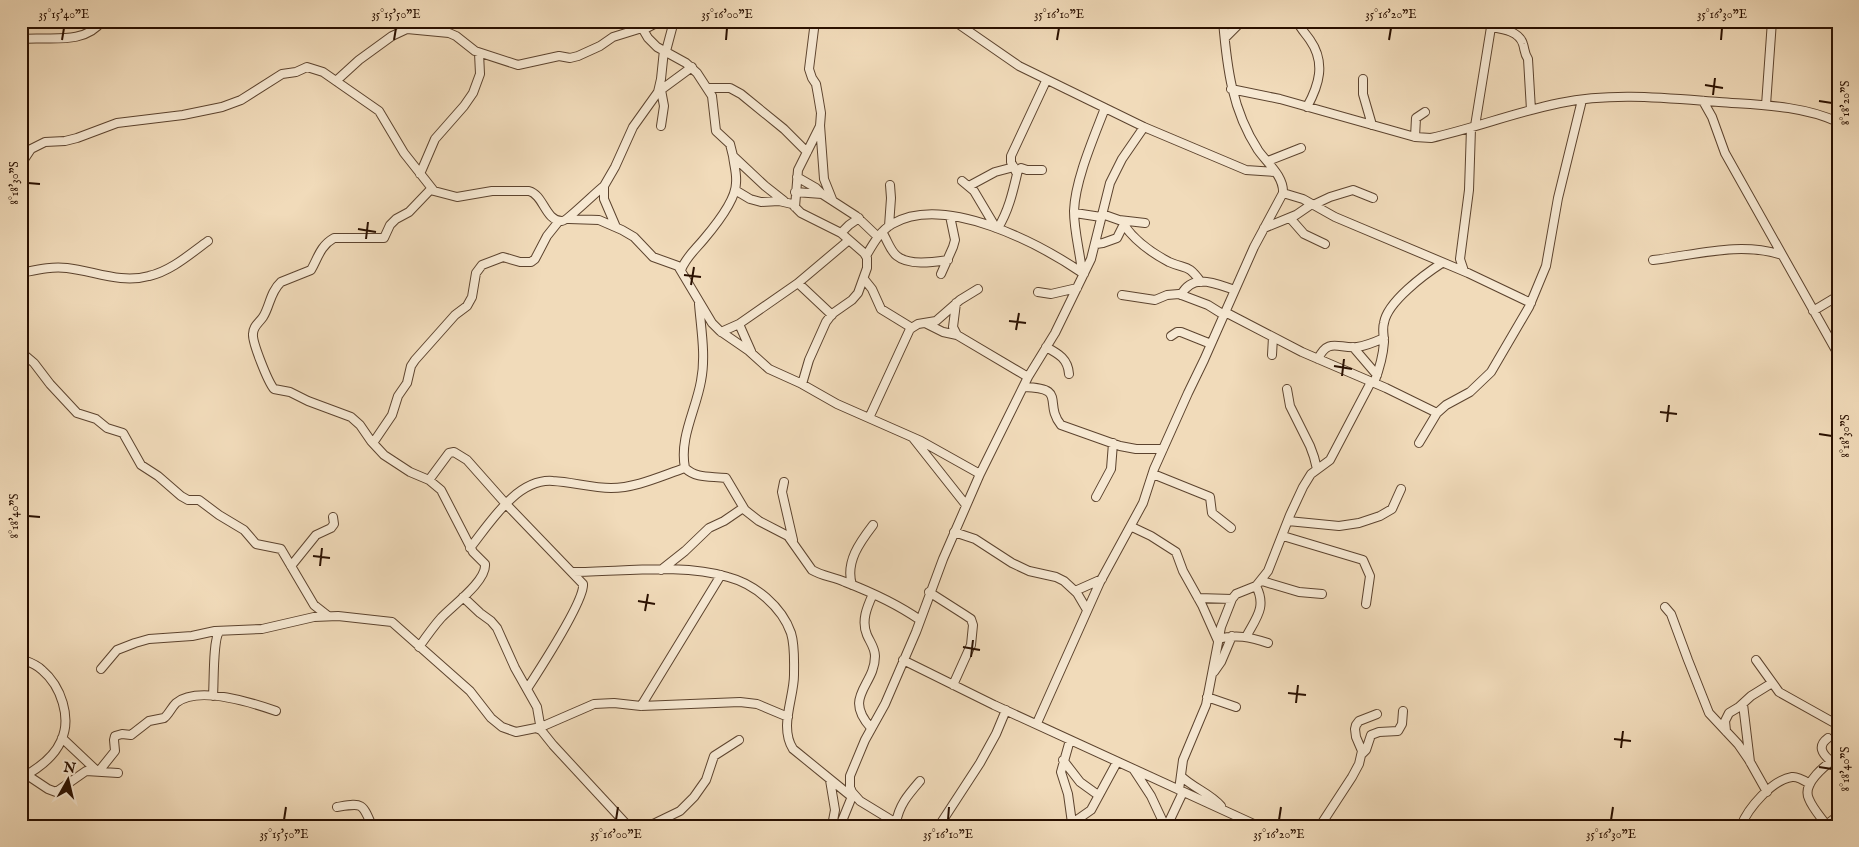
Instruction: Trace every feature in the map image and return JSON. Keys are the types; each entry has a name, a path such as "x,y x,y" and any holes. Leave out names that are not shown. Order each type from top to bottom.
{"street":[{"path":"21,39 65,39 90,31 102,21"},
{"path":"336,81 359,60 392,36 407,28 449,33 479,53 518,65 559,56 570,58 593,49 613,37 660,21"},
{"path":"661,126 664,106 659,91 665,51 674,21"},
{"path":"815,21 809,64 810,73 816,84 821,112 820,125 824,179 832,200"},
{"path":"954,21 1019,66 1046,81 1144,127 1246,170 1275,172"},
{"path":"1037,723 1087,610 1132,527 1188,393 1264,228 1283,192 1283,187 1275,172 1259,152 1243,124 1231,89 1223,21"},
{"path":"1225,38 1242,21"},
{"path":"1296,21 1316,50 1320,71 1315,93 1307,107"},
{"path":"1766,106 1772,21"},
{"path":"1464,272 1460,259 1469,190 1473,127 1492,24 1518,35 1523,43 1524,53 1528,59 1531,110"},
{"path":"641,26 648,38 657,46 692,67 708,88 714,103 716,131 730,144 736,173 735,190 719,218 704,240 687,257 681,270"},
{"path":"420,174 435,139 473,93 480,74 479,53"},
{"path":"21,164 31,149 45,142 78,138 117,123 183,115 222,107 241,100 282,74 296,72 304,67 322,72 379,111 399,146 431,189 440,194 457,197 502,190 534,192 550,215 559,221"},
{"path":"568,219 582,204 604,186 633,127 659,91 692,67"},
{"path":"1363,79 1363,94 1372,125"},
{"path":"997,228 1005,217 1015,170 1011,156 1046,81"},
{"path":"708,88 730,88 741,94 784,129 807,152"},
{"path":"1231,89 1280,98 1415,137 1431,138 1560,103 1646,96 1766,106 1816,114 1838,122"},
{"path":"1419,443 1437,413 1446,405 1470,392 1491,372 1531,303 1546,266 1558,198 1582,100"},
{"path":"1703,101 1712,117 1725,153 1837,351"},
{"path":"1083,273 1075,213 1084,167 1105,108"},
{"path":"1415,137 1416,118 1425,112"},
{"path":"795,207 798,170 820,125"},
{"path":"840,826 853,795 850,787 850,776 871,728 885,704 954,532 980,474 1028,377 1077,288 1096,244 1110,183 1122,158 1144,127"},
{"path":"1268,161 1300,148"},
{"path":"733,156 784,202 795,207 800,213 841,233 866,256 868,262 858,293 832,315 817,340 802,384"},
{"path":"997,228 979,199 966,183 995,172 1018,170 1021,168 1042,170"},
{"path":"797,176 859,218 880,235 897,256 904,260 924,263 948,260"},
{"path":"889,226 890,185"},
{"path":"604,186 604,199 616,227"},
{"path":"419,647 442,618 480,579 485,569 485,564 470,548 440,490 429,480 410,472 384,455 373,444 360,425 351,417 308,401 290,392 274,389 268,380 254,342 253,331 265,313 277,286 281,282 311,270 318,254 330,241 334,238 384,238 390,226 408,212 431,189"},
{"path":"735,190 750,199 761,202 784,202"},
{"path":"1264,228 1290,218 1330,197 1353,190 1373,198"},
{"path":"795,192 822,194"},
{"path":"1283,192 1303,199 1335,217 1531,303"},
{"path":"1075,213 1102,215 1125,223 1144,223"},
{"path":"941,274 955,240 950,216"},
{"path":"866,256 880,235 889,226 909,217 957,216 997,228 1035,244 1083,273"},
{"path":"841,233 859,218"},
{"path":"1290,218 1304,234 1325,244"},
{"path":"373,444 392,415 398,396 407,383 411,366 415,360 471,300 476,273 482,265 503,257 520,262 531,262 535,259 547,236 559,221 587,219 599,220 616,227 634,237 653,257 674,264 681,270 712,323 769,369 802,384 837,404 911,436 980,474"},
{"path":"1096,244 1116,238 1125,223"},
{"path":"1125,223 1130,234 1145,247 1170,262 1188,267 1201,282"},
{"path":"721,332 739,324 798,283 849,240"},
{"path":"21,273 41,268 65,268 116,278 140,279 152,276 176,264 208,241"},
{"path":"1653,260 1737,249 1770,251 1782,255"},
{"path":"1166,826 1181,791 1184,760 1203,716 1221,626 1232,599 1236,594 1259,584 1268,571 1303,487 1311,474 1330,460 1374,380 1383,353 1383,323 1390,308 1425,274 1442,263"},
{"path":"864,279 872,289 881,308 912,328"},
{"path":"1181,295 1190,283 1211,282 1235,290"},
{"path":"798,283 832,315"},
{"path":"1038,292 1051,294 1077,288"},
{"path":"869,418 907,334 912,328 918,324 936,321 956,303 978,289"},
{"path":"1122,294 1155,300 1167,295 1181,295 1208,305 1318,359 1374,380 1437,413"},
{"path":"1814,311 1838,296"},
{"path":"699,302 703,359 701,381 683,450 685,468 692,474 704,477 726,478 743,508 759,521 783,532 793,542 812,570 893,603 920,620"},
{"path":"956,303 953,326 957,335"},
{"path":"739,324 753,355"},
{"path":"927,324 943,332 957,335 1028,377"},
{"path":"1171,336 1181,332 1211,344"},
{"path":"1272,356 1273,337"},
{"path":"1318,359 1324,349 1332,346 1353,347 1384,338"},
{"path":"1046,347 1064,359 1068,364 1069,374"},
{"path":"1353,347 1374,380"},
{"path":"21,352 34,363 50,384 77,413 96,419 107,428 122,433 141,465 158,476 176,492 188,500 199,500 218,515 244,530 256,544 281,549 314,605 328,616"},
{"path":"1024,386 1042,388 1053,396 1056,420 1061,425 1136,449 1163,449"},
{"path":"1287,389 1290,406 1310,446 1317,469"},
{"path":"911,436 966,505"},
{"path":"1096,497 1111,469 1114,443"},
{"path":"429,480 449,453 454,452 467,460 506,504 583,584 582,595 551,653 527,689"},
{"path":"470,548 506,504 528,486 551,480 609,488 626,487 685,468"},
{"path":"1153,474 1210,497 1212,513 1231,528"},
{"path":"784,482 782,492 793,542"},
{"path":"1288,520 1339,526 1360,523 1392,510 1401,489"},
{"path":"661,570 685,551 709,528 724,521 743,508"},
{"path":"291,566 302,555 316,535 331,528 334,524 333,517"},
{"path":"852,585 849,571 850,565 859,545 873,525"},
{"path":"1132,527 1151,536 1176,552 1183,571 1218,640"},
{"path":"954,532 976,539 1012,563 1029,571 1056,577 1064,581 1075,590 1087,610"},
{"path":"1282,536 1363,560 1370,576 1366,604"},
{"path":"573,572 661,570 721,575 744,583 768,599 792,635 794,672 788,717 788,737 793,749 830,780 898,824"},
{"path":"641,706 721,575"},
{"path":"1075,590 1102,580"},
{"path":"1259,584 1322,594"},
{"path":"1246,637 1260,611 1259,584"},
{"path":"929,592 971,619 973,625 971,645 953,685"},
{"path":"871,728 860,712 859,703 860,694 875,659 874,649 866,634 864,621 868,604 873,594"},
{"path":"463,597 494,624 527,689 538,714 541,728 553,746 628,826"},
{"path":"1198,598 1232,599"},
{"path":"1665,607 1674,619 1709,713 1750,762 1767,792"},
{"path":"101,669 117,650 149,639 262,629 314,616 328,616 392,622 470,691 491,718 502,727 516,732 541,728 594,704 614,703 641,706 740,702 756,704 788,717"},
{"path":"213,696 216,635 219,632"},
{"path":"1218,640 1232,636 1246,637 1268,643"},
{"path":"1212,674 1221,662 1232,636"},
{"path":"21,659 43,670 59,695 65,713 62,738 50,756 24,777 56,792 86,772 118,773"},
{"path":"903,660 1134,770 1258,826"},
{"path":"1756,660 1779,692 1836,722"},
{"path":"1726,731 1726,716 1743,704 1750,696 1772,683"},
{"path":"98,771 115,751 114,738 118,734 131,735 149,721 164,718 176,703 181,701 200,696 225,697 276,711"},
{"path":"1208,697 1236,707"},
{"path":"1743,704 1750,762"},
{"path":"939,826 980,764 1006,710"},
{"path":"1361,754 1366,750 1371,735 1379,732 1398,731 1402,724 1403,711"},
{"path":"526,730 538,714"},
{"path":"1320,826 1352,778 1359,764 1362,747 1356,738 1356,725 1360,721 1377,714"},
{"path":"62,738 80,757 98,771"},
{"path":"1828,738 1822,744 1821,749 1824,755 1834,759 1814,776 1807,792 1808,798 1827,825 1838,816"},
{"path":"649,826 680,811 694,797 706,780 714,756 739,740"},
{"path":"1070,740 1061,772 1068,794 1071,824"},
{"path":"80,757 80,775"},
{"path":"1063,760 1080,782 1098,795"},
{"path":"1071,824 1090,810 1117,762"},
{"path":"1134,770 1166,826"},
{"path":"1181,776 1216,801 1224,810"},
{"path":"1742,826 1752,807 1767,792 1790,777 1810,784"},
{"path":"830,780 835,810 832,826"},
{"path":"898,824 898,810 920,781"},
{"path":"337,807 362,806 372,826"}]}
